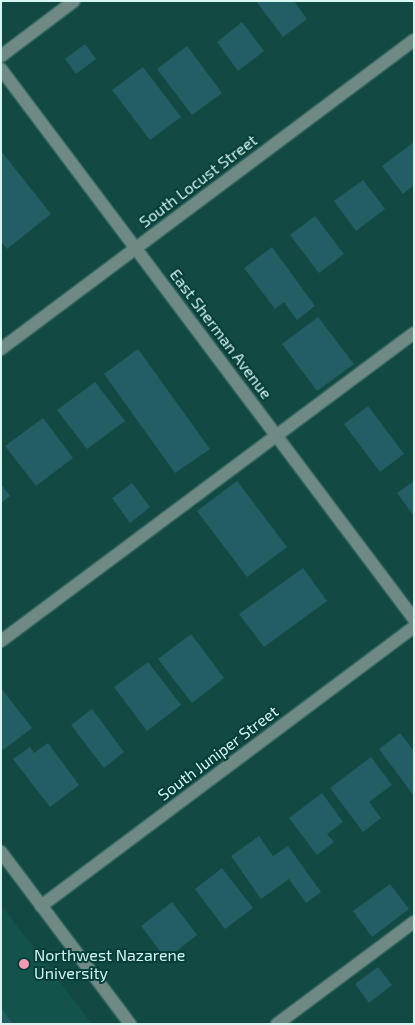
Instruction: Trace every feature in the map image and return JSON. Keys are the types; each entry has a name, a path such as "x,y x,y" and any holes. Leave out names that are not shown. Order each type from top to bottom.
{"street":[{"path":"1,56 74,1"},
{"name":"South Locust Street","path":"1,349 414,40"},
{"name":"East Sherman Avenue","path":"1,68 414,619"},
{"path":"1,641 414,333"},
{"name":"South Juniper Street","path":"42,906 414,627"},
{"path":"1,852 130,1024"},
{"path":"277,1024 414,922"}],"shaded area":[{"name":"Northwest Nazarene University","path":"1,905 92,1024 1,1024"}],"building":[{"path":"256,1 294,1 307,19 283,37"},
{"path":"242,22 264,51 238,71 217,42"},
{"path":"85,44 96,59 76,74 65,59"},
{"path":"187,46 222,93 192,115 157,69"},
{"path":"143,67 181,117 150,140 112,90"},
{"path":"414,142 414,185 403,194 382,166"},
{"path":"1,151 51,214 7,249 1,242"},
{"path":"363,180 385,209 356,231 334,201"},
{"path":"315,216 344,254 319,273 290,235"},
{"path":"272,247 315,306 297,320 284,302 275,309 244,268"},
{"path":"318,317 354,364 317,391 282,344"},
{"path":"138,349 210,449 175,473 104,374"},
{"path":"95,382 125,421 87,449 57,410"},
{"path":"368,406 404,454 380,472 344,424"},
{"path":"43,418 73,458 36,486 5,446"},
{"path":"237,481 287,547 247,577 197,511"},
{"path":"414,481 414,516 397,493"},
{"path":"132,483 150,507 130,523 112,498"},
{"path":"1,484 10,496 1,503"},
{"path":"303,568 327,601 264,647 239,614"},
{"path":"191,634 224,678 192,703 158,659"},
{"path":"148,662 181,705 147,731 114,687"},
{"path":"1,688 32,728 3,750 1,747"},
{"path":"92,709 124,752 104,768 71,725"},
{"path":"400,733 414,751 414,796 379,749"},
{"path":"48,743 79,785 50,807 13,759 30,747 34,753"},
{"path":"371,757 392,785 369,802 381,818 363,832 330,788"},
{"path":"322,793 343,822 327,834 334,842 317,855 289,818"},
{"path":"259,836 273,856 288,846 321,892 306,903 289,879 261,899 231,856"},
{"path":"222,868 253,908 225,929 195,889"},
{"path":"390,884 409,909 372,937 353,911"},
{"path":"172,902 197,935 166,959 141,926"},
{"path":"378,967 392,985 369,1003 355,984"},
{"path":"1,1008 13,1024 1,1024"}],"place":[{"name":"Northwest Nazarene University","path":"24,964"}]}
